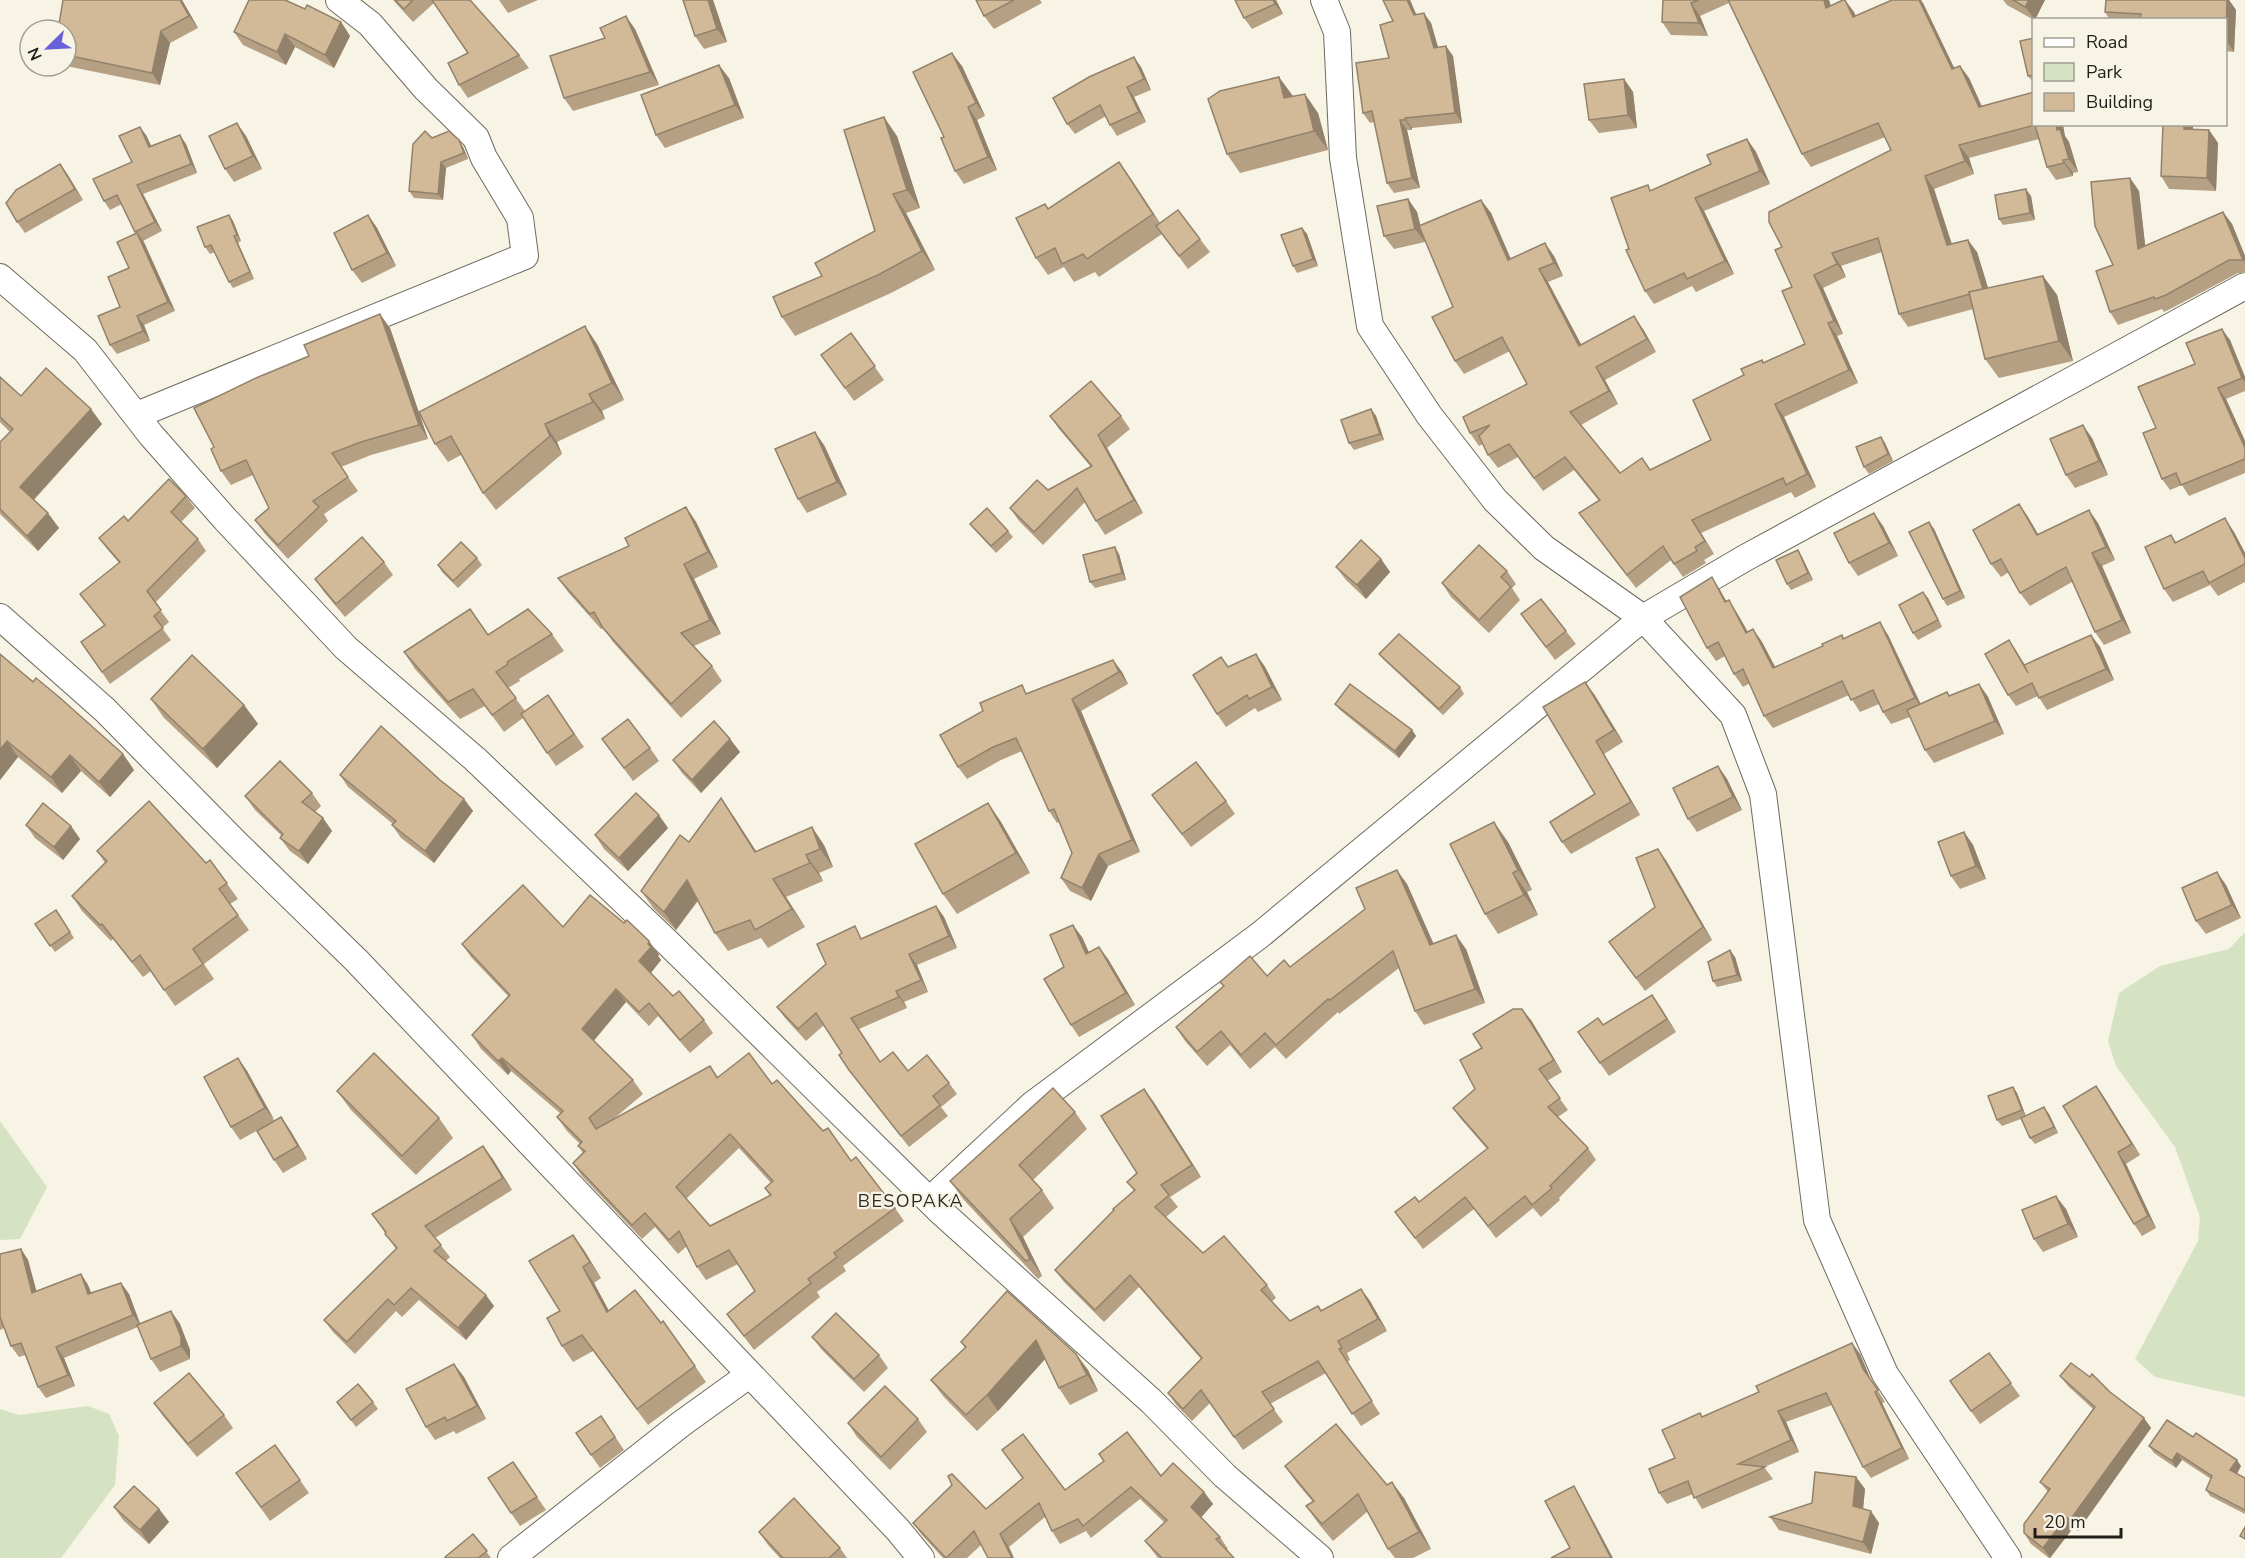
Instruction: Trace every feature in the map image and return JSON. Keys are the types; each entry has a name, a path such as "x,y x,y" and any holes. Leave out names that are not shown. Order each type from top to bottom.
{"street":[{"path":"137,415 525,256 520,218 484,158 476,138 426,89 370,24 339,0"},
{"path":"1324,0 1337,32 1343,158 1370,326 1429,415 1495,500 1544,548 1643,618 1733,715 1763,794 1816,1220 1885,1374 2008,1558"},
{"path":"0,277 85,350 151,435 225,519 346,648 475,759 669,944 930,1200 1151,1401 1225,1476 1320,1558"},
{"path":"930,1200 1032,1104 1260,935 1643,618 1745,558 2245,286"},
{"path":"0,617 105,710 356,960 898,1530 921,1558"},
{"path":"511,1558 681,1424 749,1375"}],"green space":[{"path":"2245,932 2245,1397 2155,1377 2135,1359 2198,1241 2200,1217 2175,1147 2116,1066 2108,1041 2119,993 2160,966 2229,949"},
{"path":"0,1121 47,1187 20,1239 0,1240"},
{"path":"88,1406 109,1414 119,1436 115,1485 61,1558 0,1558 0,1409 19,1415"}],"building":[{"path":"63,0 180,0 189,16 161,31 152,73 78,58 78,18 60,18"},
{"path":"249,0 285,0 305,9 307,5 341,22 325,55 285,34 277,52 234,32"},
{"path":"395,0 413,0 404,9"},
{"path":"432,0 470,0 519,55 459,85 448,63 468,53"},
{"path":"683,0 708,0 717,29 695,36"},
{"path":"976,0 1014,0 984,16"},
{"path":"1235,0 1273,0 1275,4 1244,18"},
{"path":"1383,0 1407,0 1414,15 1424,13 1434,48 1446,46 1455,113 1400,120 1412,178 1387,183 1372,111 1363,113 1356,63 1389,58 1380,25 1393,21"},
{"path":"1663,0 1699,0 1691,3 1699,23 1662,22"},
{"path":"1728,0 1824,0 1826,8 1845,0 1853,17 1892,0 1919,0 1952,69 1960,66 1979,107 2032,93 2032,126 1959,145 1965,161 1925,176 1947,245 1968,240 1983,289 1899,314 1878,238 1832,253 1837,264 1814,275 1834,321 1828,323 1849,370 1775,404 1807,474 1786,485 1783,478 1692,520 1705,541 1695,547 1697,551 1674,564 1663,546 1627,575 1579,513 1600,500 1565,457 1534,478 1509,444 1488,455 1479,436 1490,425 1470,433 1463,417 1527,384 1502,337 1455,361 1432,317 1453,307 1419,226 1481,200 1508,260 1545,243 1554,263 1539,269 1579,346 1634,316 1647,339 1596,367 1609,391 1570,412 1620,473 1642,458 1650,470 1711,440 1693,400 1744,375 1741,369 1762,360 1763,363 1805,344 1782,291 1792,287 1775,250 1782,247 1769,222 1769,212 1891,150 1878,123 1802,154"},
{"path":"2013,0 2029,0 2025,7"},
{"path":"2106,0 2227,0 2226,18 2140,18 2141,14 2105,12"},
{"path":"626,16 650,72 564,98 550,56 605,38 600,28"},
{"path":"2032,38 2032,75 2028,76 2020,41"},
{"path":"952,53 976,103 968,107 988,157 955,171 941,138 944,137 913,72"},
{"path":"1134,57 1144,79 1127,87 1139,112 1110,125 1100,105 1067,124 1053,98 1089,77"},
{"path":"719,65 735,105 656,135 641,95"},
{"path":"1279,77 1284,98 1305,94 1314,131 1227,154 1208,99 1220,91"},
{"path":"1624,79 1628,115 1589,120 1584,84"},
{"path":"884,117 907,190 893,194 922,251 878,275 782,317 773,297 822,276 815,263 875,231 844,130"},
{"path":"237,123 253,156 225,169 209,136"},
{"path":"2035,126 2056,126 2057,130 2060,129 2069,159 2063,160 2064,163 2047,167"},
{"path":"2163,126 2184,126 2184,129 2209,130 2207,178 2161,176"},
{"path":"140,127 149,147 180,135 191,164 137,185 155,222 135,232 117,195 104,201 93,179 132,162 119,136"},
{"path":"425,131 432,138 449,131 459,140 464,153 441,162 438,194 409,191 413,144"},
{"path":"1747,139 1760,171 1695,198 1725,261 1687,279 1684,273 1645,291 1626,250 1629,249 1611,198 1648,185 1650,191 1711,164 1707,155"},
{"path":"1119,162 1153,214 1087,259 1083,254 1062,264 1055,248 1036,258 1016,218 1045,204 1048,209"},
{"path":"60,164 75,189 17,222 6,203 16,190"},
{"path":"2130,178 2138,249 2223,212 2243,260 2229,260 2166,295 2110,312 2096,271 2113,265 2095,226 2091,182"},
{"path":"2026,189 2030,213 1999,219 1995,195"},
{"path":"1408,199 1415,229 1384,236 1377,206"},
{"path":"1178,210 1200,239 1179,256 1156,226"},
{"path":"229,215 237,235 234,236 250,272 229,282 211,245 205,247 197,227"},
{"path":"368,215 387,253 352,270 334,233"},
{"path":"1302,228 1313,259 1293,266 1281,235"},
{"path":"137,233 168,302 137,316 143,331 110,345 98,316 120,307 108,277 129,268 117,242"},
{"path":"2043,276 2059,341 1985,359 1969,292"},
{"path":"380,314 419,425 332,453 348,477 313,501 319,507 278,545 255,520 269,508 246,460 221,471 211,449 214,447 194,408 309,356 304,345"},
{"path":"585,326 612,383 589,394 593,402 545,424 550,436 483,493 451,436 435,444 419,412"},
{"path":"2222,329 2242,378 2218,388 2245,448 2245,459 2181,485 2176,473 2162,479 2143,433 2156,428 2138,387 2195,364 2186,343"},
{"path":"851,333 875,366 845,388 821,355"},
{"path":"46,368 91,409 20,487 48,513 27,536 0,509 0,442 13,429 0,417 0,377 21,396"},
{"path":"1091,381 1121,416 1098,435 1134,500 1096,521 1077,488 1034,532 1010,508 1037,480 1048,490 1092,466 1050,416"},
{"path":"1371,409 1380,434 1349,443 1341,420"},
{"path":"2083,425 2099,461 2066,475 2050,439"},
{"path":"815,432 837,482 798,499 775,449"},
{"path":"1881,437 1888,454 1864,467 1856,447"},
{"path":"169,479 186,496 171,512 198,539 147,591 161,610 154,616 163,628 102,672 81,642 105,625 80,594 120,562 99,538 124,516 128,521"},
{"path":"2019,504 2037,535 2089,510 2106,547 2092,553 2122,620 2095,632 2066,567 2020,593 2001,559 1991,564 1973,530"},
{"path":"686,507 708,552 684,564 710,620 681,633 712,666 671,704 603,628 594,612 590,614 558,578 629,546 625,538"},
{"path":"987,508 1008,531 991,546 970,524"},
{"path":"1874,513 1889,543 1849,563 1834,533"},
{"path":"2225,518 2245,558 2245,564 2209,583 2203,571 2164,589 2145,547 2171,535 2175,543"},
{"path":"1929,522 1960,591 1943,599 1909,532"},
{"path":"362,537 384,562 336,604 315,579"},
{"path":"1361,540 1381,559 1357,585 1336,567"},
{"path":"461,542 477,558 453,581 438,565"},
{"path":"1479,545 1507,571 1501,577 1511,587 1479,620 1442,583"},
{"path":"1115,547 1122,573 1090,582 1083,555"},
{"path":"1798,550 1808,573 1787,584 1776,560"},
{"path":"1712,577 1725,602 1729,600 1746,633 1753,629 1773,668 1842,635 1843,639 1880,622 1915,698 1883,712 1873,690 1851,700 1842,681 1764,716 1743,669 1734,674 1718,642 1707,648 1680,597"},
{"path":"1923,592 1938,620 1913,633 1899,605"},
{"path":"1541,599 1566,631 1546,647 1521,614"},
{"path":"470,609 488,635 528,609 552,634 507,662 508,664 496,672 516,698 492,715 473,689 448,702 404,652"},
{"path":"1399,634 1460,687 1439,709 1379,654"},
{"path":"2091,635 2106,669 2039,698 2032,683 2008,695 1985,654 2009,640 2028,673 2024,665"},
{"path":"0,654 33,682 36,678 123,754 99,782 70,755 51,777 7,741 0,750"},
{"path":"1256,654 1272,687 1249,699 1247,695 1217,714 1193,675 1221,657 1228,667"},
{"path":"192,655 244,705 203,749 151,699"},
{"path":"1113,660 1119,672 1072,699 1132,840 1099,854 1082,888 1061,878 1072,853 1054,809 1049,811 1016,738 993,747 958,767 940,735 983,711 980,703 1022,685 1026,694"},
{"path":"1585,682 1614,730 1596,741 1631,802 1562,842 1550,822 1595,794 1543,707"},
{"path":"1350,684 1412,730 1395,751 1335,704"},
{"path":"1979,684 1995,721 1925,750 1907,710 1947,692 1949,696"},
{"path":"548,695 574,734 547,753 521,714"},
{"path":"628,719 650,748 624,768 602,739"},
{"path":"714,721 730,739 692,780 673,760"},
{"path":"381,726 464,799 425,851 392,825 396,821 340,775"},
{"path":"280,761 312,793 302,802 323,818 299,851 280,838 283,834 245,796"},
{"path":"1196,762 1226,801 1182,834 1152,795"},
{"path":"1718,766 1733,797 1688,819 1673,788"},
{"path":"636,793 659,815 619,858 595,835"},
{"path":"721,798 755,852 812,827 820,849 806,855 810,863 773,879 792,909 755,930 750,920 715,933 687,880 664,912 641,891 680,835 689,842"},
{"path":"149,801 206,863 210,860 227,883 219,889 238,915 193,949 203,964 164,990 140,955 132,962 102,924 100,925 72,896 107,861 97,851"},
{"path":"43,803 71,826 54,847 26,825"},
{"path":"988,803 1016,853 943,894 915,844"},
{"path":"1494,822 1518,870 1513,873 1524,895 1485,914 1450,844"},
{"path":"1964,832 1976,866 1951,876 1938,842"},
{"path":"1658,849 1703,927 1636,978 1609,942 1655,907 1636,858"},
{"path":"1397,870 1430,945 1456,935 1475,989 1415,1011 1393,951 1330,1000 1328,999 1276,1045 1265,1033 1241,1055 1221,1031 1197,1052 1176,1027 1224,986 1220,982 1250,956 1267,976 1284,960 1290,967 1365,909 1356,888"},
{"path":"2217,872 2232,905 2196,921 2182,888"},
{"path":"523,885 563,927 590,895 624,923 627,920 649,941 648,944 651,947 639,961 673,996 679,991 704,1020 680,1040 649,1003 639,1012 616,989 582,1029 633,1080 589,1118 596,1129 710,1066 717,1078 749,1053 772,1084 777,1080 823,1131 828,1128 851,1161 856,1157 895,1208 834,1253 837,1257 808,1279 811,1283 744,1336 727,1314 755,1291 729,1250 697,1267 679,1231 669,1240 645,1213 632,1225 573,1163 585,1151 578,1146 582,1142 557,1117 563,1111 502,1058 498,1061 472,1035 510,995 462,944","holes":["730,1134 773,1181 765,1188 771,1195 710,1226 676,1187"]},
{"path":"936,906 949,936 909,954 921,980 896,991 899,997 851,1018 880,1062 893,1052 908,1071 927,1055 949,1083 933,1096 940,1105 901,1136 849,1070 839,1055 842,1053 816,1013 798,1029 777,1007 826,964 817,944 855,926 861,939"},
{"path":"56,910 70,932 50,946 35,924"},
{"path":"1073,925 1086,954 1099,947 1126,993 1071,1025 1044,979 1064,967 1050,935"},
{"path":"1730,950 1737,975 1713,981 1708,962"},
{"path":"1652,995 1667,1019 1600,1063 1578,1032 1598,1018 1603,1025"},
{"path":"1513,1009 1522,1009 1554,1060 1539,1069 1560,1098 1548,1107 1588,1148 1550,1186 1552,1188 1532,1205 1525,1196 1488,1226 1465,1197 1415,1238 1395,1212 1415,1197 1419,1202 1488,1148 1453,1108 1475,1089 1460,1060 1482,1048 1473,1034"},
{"path":"374,1053 439,1118 402,1156 337,1091"},
{"path":"238,1058 265,1108 231,1127 204,1077"},
{"path":"2096,1086 2132,1144 2118,1152 2148,1216 2134,1224 2063,1106"},
{"path":"2013,1087 2022,1110 1997,1120 1988,1096"},
{"path":"1053,1088 1075,1112 1019,1165 1042,1190 1010,1219 1030,1259 1026,1261 950,1181"},
{"path":"1144,1089 1192,1165 1161,1185 1169,1195 1155,1207 1203,1253 1224,1236 1267,1285 1261,1290 1290,1321 1318,1306 1321,1311 1361,1289 1378,1319 1338,1341 1342,1348 1339,1349 1372,1401 1352,1414 1318,1361 1262,1392 1274,1409 1234,1437 1201,1390 1183,1409 1168,1393 1202,1358 1130,1275 1095,1310 1055,1270 1113,1209 1135,1190 1127,1182 1137,1173 1101,1116"},
{"path":"2044,1107 2054,1127 2030,1138 2021,1118"},
{"path":"281,1117 298,1146 274,1160 257,1131"},
{"path":"483,1146 503,1178 425,1226 441,1245 434,1251 486,1295 458,1328 411,1288 394,1305 388,1299 347,1342 324,1320 397,1248 372,1214"},
{"path":"2056,1196 2068,1224 2034,1239 2022,1210"},
{"path":"573,1235 590,1262 583,1267 607,1312 635,1290 661,1323 663,1321 695,1366 637,1409 582,1335 562,1346 547,1318 560,1311 529,1261"},
{"path":"21,1249 32,1293 81,1274 88,1294 121,1283 133,1315 56,1347 68,1375 38,1387 21,1343 11,1346 0,1317 0,1254"},
{"path":"1007,1291 1076,1354 1087,1375 1059,1388 1036,1340 966,1415 931,1380 966,1347 961,1342"},
{"path":"171,1311 181,1337 181,1346 151,1359 137,1325"},
{"path":"836,1313 879,1355 854,1379 812,1337"},
{"path":"1852,1343 1863,1369 1878,1390 1875,1392 1902,1448 1863,1467 1826,1393 1778,1411 1791,1440 1738,1464 1765,1467 1694,1498 1688,1481 1659,1493 1649,1469 1675,1458 1662,1430 1700,1413 1702,1417 1759,1392 1756,1386"},
{"path":"1989,1353 2011,1383 1971,1411 1950,1381"},
{"path":"2071,1363 2090,1377 2092,1374 2110,1392 2144,1418 2070,1520 2066,1517 2043,1548 2024,1533 2024,1524 2050,1489 2040,1482 2095,1407 2060,1376"},
{"path":"454,1364 477,1406 447,1421 445,1417 426,1427 406,1389"},
{"path":"189,1373 224,1415 188,1444 154,1403"},
{"path":"358,1384 373,1402 351,1420 337,1402"},
{"path":"885,1386 918,1419 881,1457 848,1423"},
{"path":"601,1416 615,1437 591,1455 576,1433"},
{"path":"2167,1420 2193,1437 2196,1433 2237,1460 2230,1470 2245,1478 2245,1510 2206,1490 2212,1476 2177,1453 2172,1461 2149,1446"},
{"path":"1336,1424 1387,1485 1392,1482 1419,1532 1388,1549 1358,1494 1322,1524 1306,1506 1314,1501 1285,1466"},
{"path":"1127,1432 1161,1476 1173,1463 1204,1492 1191,1507 1220,1537 1216,1539 1234,1558 1162,1558 1145,1541 1167,1520 1131,1487 1083,1526 1078,1519 1052,1531 1039,1503 1000,1534 1012,1558 988,1558 974,1531 946,1558 913,1523 952,1485 948,1476 952,1474 986,1509 1023,1478 1002,1450 1023,1434 1065,1490 1104,1461 1099,1454"},
{"path":"275,1445 300,1480 261,1507 236,1473"},
{"path":"513,1462 537,1497 511,1513 488,1478"},
{"path":"1815,1472 1856,1477 1853,1506 1871,1511 1863,1542 1770,1517 1812,1503"},
{"path":"134,1486 159,1509 140,1530 114,1507"},
{"path":"1574,1486 1611,1558 1551,1558 1570,1548 1545,1501"},
{"path":"794,1498 840,1548 829,1558 783,1558 759,1532"},
{"path":"2245,1527 2245,1539 2240,1536"},
{"path":"473,1534 487,1551 478,1558 445,1557"}],"district":[{"name":"BESOPAKA","path":"911,1201"}]}
